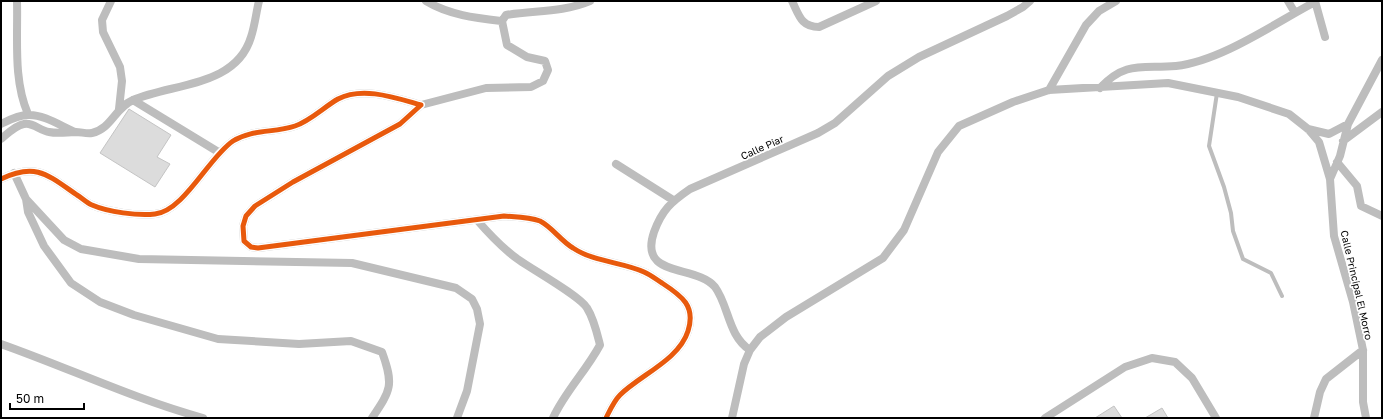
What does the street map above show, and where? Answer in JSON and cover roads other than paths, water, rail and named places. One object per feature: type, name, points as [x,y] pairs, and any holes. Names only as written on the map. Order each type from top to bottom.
[{"type":"street","points":[[17,1],[19,82],[22,100],[28,114]]},
{"type":"street","points":[[112,1],[102,20],[103,32],[120,66],[122,81],[119,109]]},
{"type":"street","points":[[1,139],[22,124],[27,124],[48,132],[60,134],[76,132],[92,133],[106,126],[119,109],[133,100],[208,79],[226,69],[241,55],[251,38],[259,1]]},
{"type":"street","points":[[426,1],[434,6],[462,16],[502,22]]},
{"type":"street","points":[[590,1],[580,5],[546,12],[506,15],[502,22],[507,45],[527,57],[545,61],[548,70],[543,81],[531,87],[486,88],[421,105],[400,124],[293,182],[255,206],[246,216],[243,226],[244,241],[251,247],[258,248],[504,216],[526,218],[541,222],[573,248],[596,258],[645,272],[677,292],[687,303],[691,317],[688,333],[678,348],[659,366],[620,395],[610,408],[606,418]]},
{"type":"street","points":[[792,1],[802,21],[810,27],[819,27],[876,1]]},
{"type":"street","name":"Calle Piar","points":[[750,350],[742,345],[732,326],[722,298],[713,285],[701,277],[662,265],[654,258],[651,249],[653,235],[660,217],[673,200],[690,189],[818,133],[840,119],[888,76],[919,57],[1007,16],[1023,7],[1030,1]]},
{"type":"street","points":[[1048,90],[1086,25],[1099,11],[1116,1]]},
{"type":"street","points":[[1288,1],[1295,13]]},
{"type":"street","points":[[1100,88],[1111,76],[1129,67],[1177,66],[1206,59],[1315,2],[1325,37]]},
{"type":"street","points":[[1330,180],[1338,162],[1348,124],[1382,60]]},
{"type":"street","points":[[732,418],[744,364],[750,350],[760,338],[786,317],[883,258],[904,230],[938,152],[959,126],[1013,102],[1048,90],[1168,83],[1238,97],[1289,114],[1308,129],[1329,134],[1348,124]]},
{"type":"street","points":[[1,180],[14,173],[28,171],[46,173],[92,205],[134,215],[157,214],[177,203],[220,153],[233,141],[250,132],[280,130],[297,126],[340,98],[361,93],[386,95],[421,105]]},
{"type":"street","points":[[133,100],[220,153]]},
{"type":"street","points":[[1344,141],[1382,112]]},
{"type":"street","points":[[1,124],[16,117],[28,114],[46,119],[76,132]]},
{"type":"street","name":"Calle Principal El Morro","points":[[1308,129],[1319,142],[1330,180],[1334,236],[1353,302],[1362,350],[1363,402],[1366,418]]},
{"type":"street","points":[[1338,162],[1357,186],[1361,206],[1382,216]]},
{"type":"street","points":[[616,164],[673,200]]},
{"type":"street","points":[[14,173],[26,199],[28,212],[44,246],[71,283],[100,302],[134,315],[218,339],[299,344],[351,341],[382,352],[389,372],[388,394],[372,418]]},
{"type":"street","points":[[26,199],[64,240],[81,249],[139,259],[352,263],[456,288],[472,299],[477,309],[480,324],[467,391],[457,418]]},
{"type":"street","points":[[477,220],[492,238],[517,259],[577,298],[586,307],[595,327],[600,345],[589,366],[560,402],[553,418]]},
{"type":"street","points":[[1,344],[58,364],[173,409],[203,418]]},
{"type":"street","points":[[1314,418],[1320,392],[1326,379],[1362,350]]},
{"type":"street","points":[[1045,418],[1125,367],[1152,358],[1175,362],[1192,378],[1216,418]]},
{"type":"lane","points":[[1216,93],[1209,146],[1224,187],[1231,214],[1233,231],[1243,259],[1271,273],[1282,296]]}]
